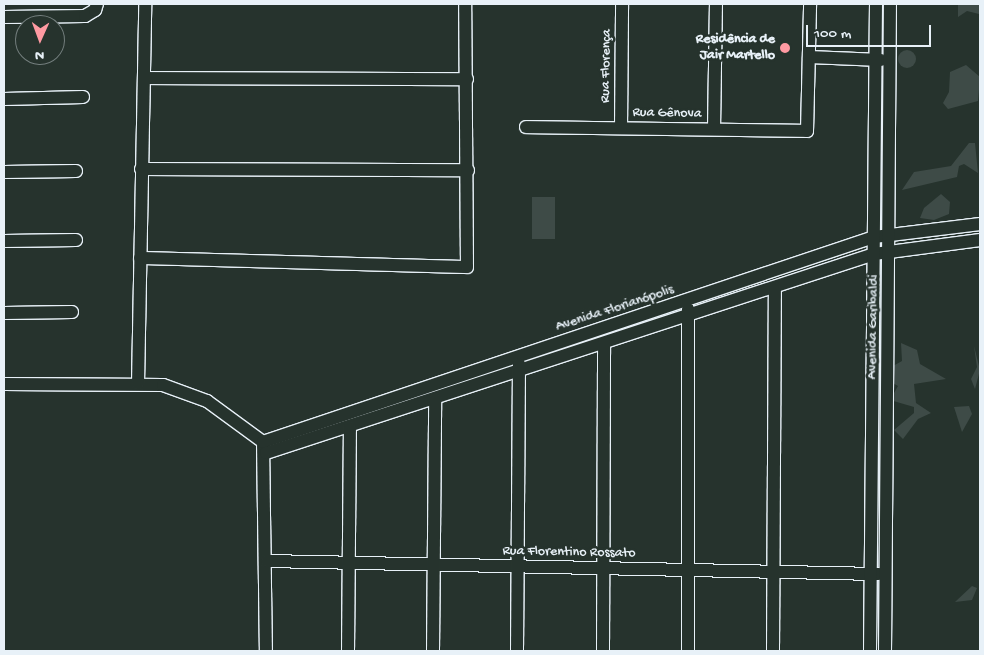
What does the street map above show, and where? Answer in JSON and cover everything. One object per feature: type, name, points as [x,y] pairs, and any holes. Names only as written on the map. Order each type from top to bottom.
[{"type":"street","points":[[4,17],[85,16],[95,10],[97,4]]},
{"type":"street","points":[[138,384],[145,4]]},
{"type":"street","points":[[140,258],[464,268],[471,262],[465,4]]},
{"type":"street","name":"Rua Florença","points":[[621,128],[622,4]]},
{"type":"street","points":[[714,130],[716,4]]},
{"type":"street","points":[[810,4],[809,57],[890,60]]},
{"type":"street","name":"Avenida Garibaldi","points":[[870,651],[876,4]]},
{"type":"street","name":"Avenida Garibaldi","points":[[885,651],[890,4]]},
{"type":"street","name":"Rua Gênova","points":[[526,127],[807,131],[809,57]]},
{"type":"street","points":[[144,78],[467,79]]},
{"type":"street","points":[[4,99],[83,98]]},
{"type":"street","points":[[142,169],[468,170]]},
{"type":"street","points":[[4,172],[76,171]]},
{"type":"street","name":"Avenida Florianópolis","points":[[264,447],[518,355],[687,302],[874,237],[888,233],[980,224]]},
{"type":"street","points":[[4,241],[76,240]]},
{"type":"street","name":"Avenida Florianópolis","points":[[264,447],[350,427],[604,343],[690,317],[874,254],[889,250],[980,240]]},
{"type":"street","points":[[773,651],[775,288]]},
{"type":"street","points":[[687,302],[690,317],[688,651]]},
{"type":"street","points":[[4,313],[72,312]]},
{"type":"street","points":[[603,651],[604,343]]},
{"type":"street","points":[[517,651],[520,371],[518,355]]},
{"type":"street","points":[[4,384],[163,385],[207,400],[264,447],[267,561],[266,651]]},
{"type":"street","points":[[433,651],[435,399]]},
{"type":"street","points":[[348,651],[350,427]]},
{"type":"street","name":"Rua Florentino Rossato","points":[[267,561],[886,574]]},
{"type":"shaded area","points":[[958,4],[980,4],[979,14],[967,11],[958,17]]},
{"type":"shaded area","points":[[907,50],[913,53],[916,59],[913,65],[907,68],[901,65],[898,59],[901,53]]},
{"type":"shaded area","points":[[966,65],[980,77],[978,101],[948,109],[943,103],[949,92],[950,72]]},
{"type":"shaded area","points":[[969,143],[975,143],[978,173],[964,164],[959,166],[957,177],[902,190],[914,172],[951,166]]},
{"type":"shaded area","points":[[941,194],[950,202],[949,214],[934,220],[920,218],[924,208]]},
{"type":"shaded area","points":[[532,197],[555,197],[555,239],[532,239]]},
{"type":"shaded area","points":[[901,343],[917,350],[920,364],[946,379],[914,384],[916,403],[931,413],[918,419],[903,439],[894,430],[914,413],[914,407],[890,400],[898,386],[891,382],[893,366],[902,361]]},
{"type":"shaded area","points":[[974,346],[980,370],[975,389],[971,379],[977,367]]},
{"type":"shaded area","points":[[969,406],[972,414],[962,432],[954,407]]},
{"type":"shaded area","points":[[972,586],[977,588],[972,600],[955,602]]},
{"type":"place","name":"Residência de Jair Martello","points":[[785,48]]}]
